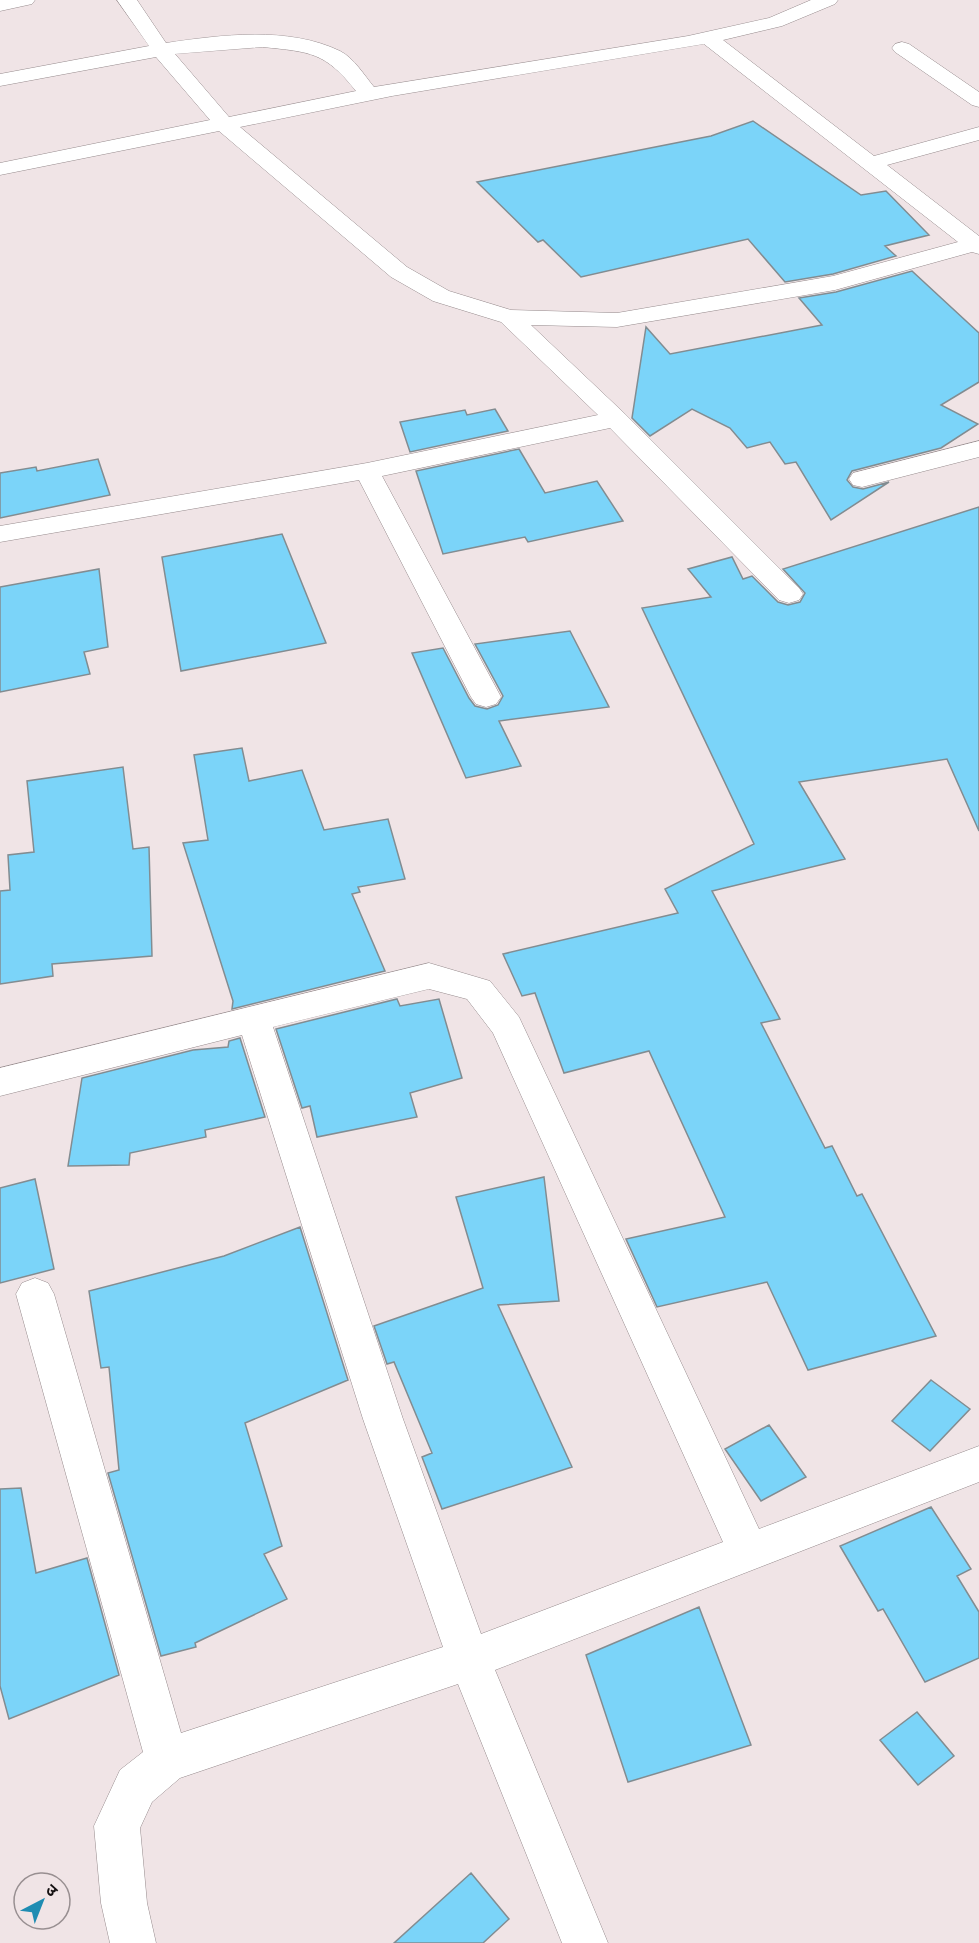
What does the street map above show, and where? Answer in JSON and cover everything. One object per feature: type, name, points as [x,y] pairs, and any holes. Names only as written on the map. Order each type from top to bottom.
[{"type":"street","points":[[0,5],[25,0]]},
{"type":"street","points":[[127,0],[162,51],[226,126],[399,272],[441,296],[509,317],[617,320],[835,283],[974,237]]},
{"type":"street","points":[[0,169],[226,126],[370,95],[708,38],[775,22],[801,4],[828,0]]},
{"type":"street","points":[[708,38],[871,163],[974,237]]},
{"type":"street","points":[[0,80],[162,51],[227,42],[278,41],[314,47],[335,56],[370,95]]},
{"type":"street","points":[[902,48],[979,101]]},
{"type":"street","points":[[871,163],[979,133]]},
{"type":"street","points":[[509,317],[616,419],[789,594]]},
{"type":"street","points":[[0,534],[367,471],[616,419]]},
{"type":"street","points":[[862,479],[979,448]]},
{"type":"street","points":[[367,471],[486,697]]},
{"type":"street","points":[[0,1082],[429,976],[478,990],[507,1026],[748,1551]]},
{"type":"street","points":[[254,1020],[383,1419],[470,1659],[585,1943]]},
{"type":"street","points":[[35,1294],[167,1760]]},
{"type":"street","points":[[133,1943],[124,1903],[117,1826],[136,1786],[167,1760],[470,1659],[979,1464]]},
{"type":"building","points":[[753,121],[861,195],[886,191],[929,235],[885,246],[896,256],[833,274],[785,282],[748,239],[581,277],[543,240],[538,242],[477,182],[711,136]]},
{"type":"building","points":[[912,271],[979,333],[979,382],[941,405],[978,424],[941,448],[852,471],[847,480],[853,487],[863,489],[889,482],[831,520],[796,462],[785,464],[770,442],[747,448],[730,428],[692,409],[650,436],[632,418],[646,327],[670,354],[822,325],[799,298],[836,292]]},
{"type":"building","points":[[495,409],[508,431],[410,452],[400,422],[465,410],[467,415]]},
{"type":"building","points":[[519,449],[545,493],[597,481],[623,521],[528,542],[525,537],[443,554],[416,471]]},
{"type":"building","points":[[98,459],[110,495],[0,518],[0,473],[36,467],[37,471]]},
{"type":"building","points":[[979,507],[979,831],[947,759],[799,782],[845,859],[712,891],[780,1019],[761,1023],[825,1148],[832,1146],[857,1196],[862,1194],[936,1336],[808,1370],[767,1282],[657,1307],[626,1239],[725,1217],[649,1051],[564,1073],[535,993],[522,996],[503,954],[678,913],[665,889],[754,844],[642,608],[711,597],[688,569],[732,557],[743,579],[752,576],[778,602],[788,605],[800,602],[805,593],[783,569]]},
{"type":"building","points":[[282,534],[326,643],[181,671],[162,557]]},
{"type":"building","points":[[99,569],[108,647],[84,652],[90,674],[0,692],[0,587]]},
{"type":"building","points":[[570,631],[609,707],[499,721],[521,766],[466,778],[412,653],[443,648],[469,698],[475,706],[487,709],[498,705],[503,696],[475,644]]},
{"type":"building","points":[[242,748],[249,781],[302,770],[324,830],[388,819],[405,879],[358,887],[360,892],[352,894],[385,971],[232,1009],[233,1001],[183,843],[208,840],[194,755]]},
{"type":"building","points":[[123,767],[133,849],[149,847],[152,956],[52,964],[53,976],[0,984],[0,891],[10,890],[8,855],[34,852],[27,781]]},
{"type":"building","points":[[397,999],[400,1006],[439,999],[462,1078],[410,1093],[417,1117],[317,1137],[310,1106],[302,1108],[276,1029]]},
{"type":"building","points":[[240,1038],[265,1117],[205,1130],[206,1137],[130,1153],[129,1165],[68,1166],[82,1078],[193,1050],[228,1047],[229,1041]]},
{"type":"building","points":[[544,1177],[559,1301],[498,1305],[572,1467],[442,1509],[422,1457],[432,1453],[394,1362],[387,1364],[374,1326],[483,1288],[456,1197]]},
{"type":"building","points":[[35,1179],[54,1269],[0,1283],[0,1188]]},
{"type":"building","points":[[300,1227],[348,1380],[245,1423],[282,1546],[264,1554],[287,1599],[195,1643],[196,1647],[161,1656],[108,1473],[119,1470],[109,1367],[101,1368],[89,1291],[224,1256]]},
{"type":"building","points":[[931,1380],[970,1409],[930,1451],[892,1421]]},
{"type":"building","points":[[769,1425],[806,1477],[761,1501],[725,1449]]},
{"type":"building","points":[[21,1488],[36,1573],[87,1558],[119,1675],[9,1719],[0,1686],[0,1489]]},
{"type":"building","points":[[931,1507],[971,1569],[957,1576],[979,1612],[979,1658],[925,1682],[883,1609],[878,1611],[840,1546]]},
{"type":"building","points":[[699,1607],[751,1745],[628,1782],[586,1655]]},
{"type":"building","points":[[917,1712],[954,1756],[918,1785],[880,1740]]},
{"type":"building","points":[[471,1873],[509,1919],[483,1943],[394,1943]]}]
